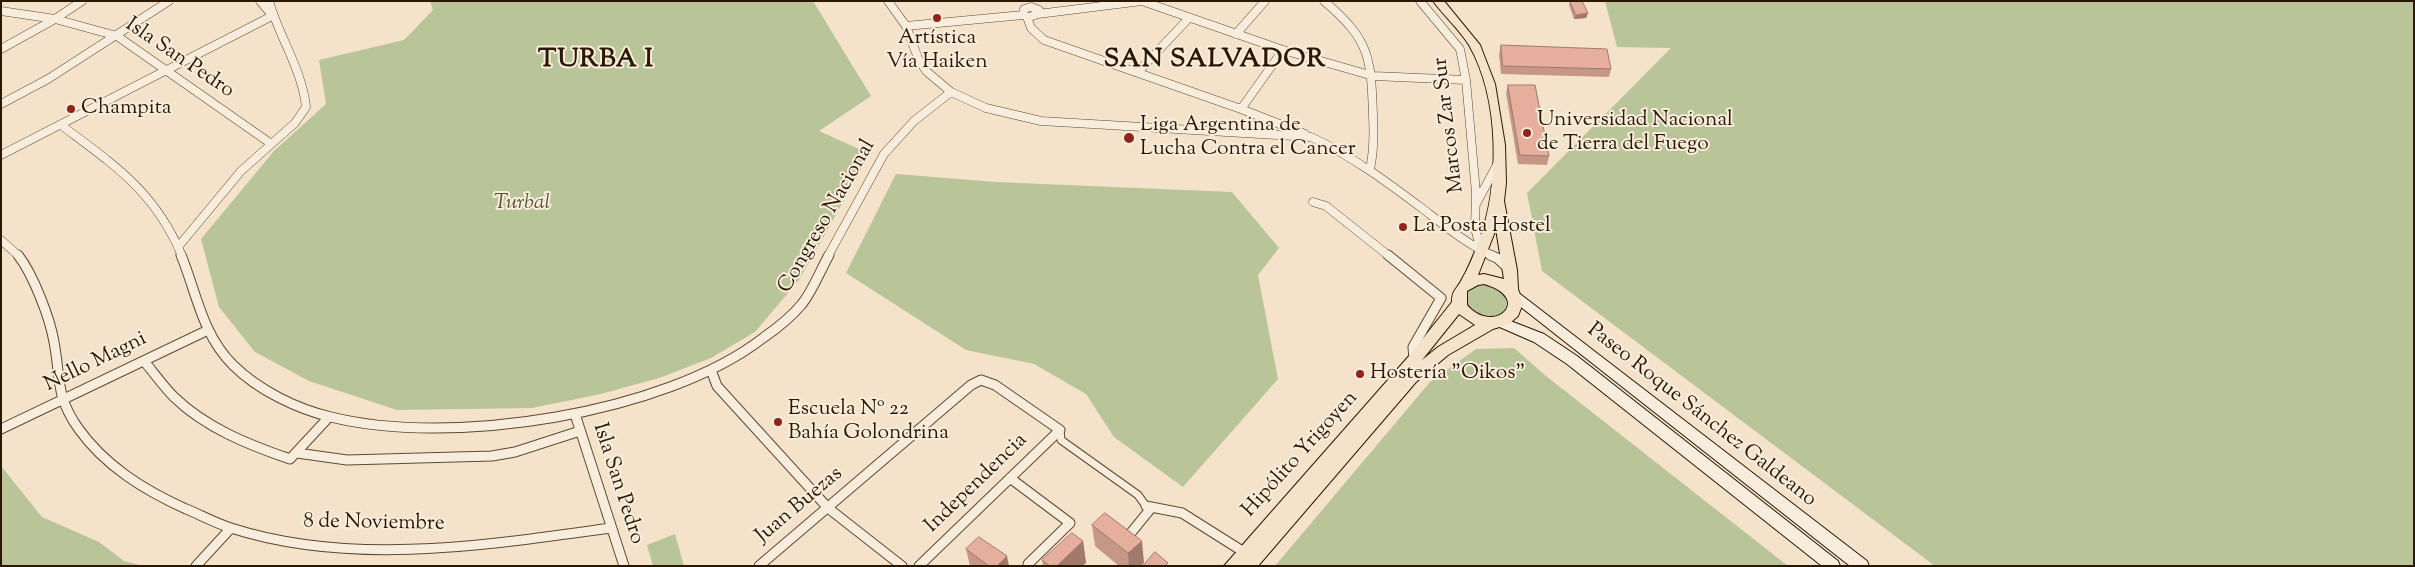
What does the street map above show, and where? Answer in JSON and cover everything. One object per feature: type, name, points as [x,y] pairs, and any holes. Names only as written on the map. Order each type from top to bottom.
[{"type":"main road","points":[[1438,1],[1467,34],[1478,52],[1492,95],[1500,161],[1498,199],[1513,294],[1517,303],[1513,315],[1496,323],[1475,319],[1462,310],[1459,302],[1459,293],[1467,284],[1477,263],[1498,199]]},
{"type":"main road","points":[[1467,284],[1475,280],[1494,280],[1513,294]]},
{"type":"main road","name":"Paseo Roque Sánchez Galdeano","points":[[1513,294],[1862,566]]},
{"type":"main road","name":"Hipólito Yrigoyen","points":[[1248,559],[1414,360],[1459,302]]},
{"type":"main road","name":"Paseo Roque Sánchez Galdeano","points":[[1496,323],[1539,338],[1572,360],[1833,566]]},
{"type":"main road","name":"Hipólito Yrigoyen","points":[[1232,566],[1248,559],[1411,378],[1443,351],[1496,323]]},
{"type":"main road","points":[[1771,517],[1784,505]]},
{"type":"street","points":[[1,49],[55,19],[82,1]]},
{"type":"street","points":[[1,104],[48,79],[169,1]]},
{"type":"street","points":[[260,1],[272,16]]},
{"type":"street","points":[[178,247],[240,173],[270,143],[302,116],[306,100],[272,16],[269,1]]},
{"type":"street","points":[[888,1],[906,26],[918,58],[926,71],[951,92],[986,108],[1040,121],[1311,137]]},
{"type":"street","points":[[906,26],[992,16],[1036,8],[1073,8],[1142,1],[1283,50],[1373,76],[1466,80]]},
{"type":"street","points":[[1236,34],[1265,1]]},
{"type":"street","points":[[1324,1],[1355,29],[1369,54],[1373,76],[1374,156],[1370,169]]},
{"type":"street","name":"Marcos Zar Sur","points":[[1420,1],[1460,49],[1466,80],[1476,204],[1474,228],[1481,251]]},
{"type":"street","name":"Isla San Pedro","points":[[1,11],[55,19],[117,36],[270,143]]},
{"type":"street","points":[[1025,11],[1031,28],[1044,40],[1241,109],[1339,150],[1370,169],[1481,251],[1497,258],[1510,270]]},
{"type":"street","points":[[1,156],[166,69],[272,16]]},
{"type":"street","points":[[1138,72],[1188,18]]},
{"type":"street","points":[[1241,109],[1283,50]]},
{"type":"street","name":"Congreso Nacional","points":[[61,125],[140,188],[178,247],[206,330],[218,349],[252,380],[330,417],[393,427],[443,429],[498,427],[575,414],[651,393],[711,370],[772,333],[786,322],[802,304],[884,154],[896,138],[914,121],[951,92]]},
{"type":"street","points":[[1476,204],[1500,161]]},
{"type":"street","points":[[1313,202],[1326,206],[1441,298],[1459,302]]},
{"type":"street","points":[[1453,231],[1468,232],[1474,228]]},
{"type":"street","name":"8 de Noviembre","points":[[1,240],[20,259],[47,318],[54,339],[61,401],[82,436],[106,462],[140,486],[177,505],[232,528],[280,540],[336,546],[398,548],[467,544],[611,528]]},
{"type":"street","points":[[1414,360],[1413,346],[1441,298]]},
{"type":"street","name":"Nello Magni","points":[[1,430],[206,330]]},
{"type":"street","points":[[144,361],[180,402],[217,429],[272,454],[290,459],[330,417]]},
{"type":"street","points":[[711,370],[717,386],[828,508],[902,566]]},
{"type":"street","name":"Juan Buezas","points":[[759,566],[971,384],[981,380],[995,385],[1060,430]]},
{"type":"street","name":"Isla San Pedro","points":[[575,414],[624,566]]},
{"type":"street","points":[[1060,430],[1061,440],[1138,495],[1149,506],[1182,513],[1248,559]]},
{"type":"street","name":"Independencia","points":[[919,566],[1060,430]]},
{"type":"street","points":[[297,453],[347,460],[492,456],[515,452],[580,431]]},
{"type":"street","points":[[1010,478],[1070,523],[1028,564]]},
{"type":"street","points":[[1130,534],[1149,506]]},
{"type":"street","points":[[196,566],[232,528]]},
{"type":"green space","name":"Turbal","points":[[430,1],[813,1],[871,96],[819,131],[870,154],[799,280],[755,332],[711,358],[659,378],[601,394],[532,408],[397,410],[309,381],[255,352],[219,307],[201,239],[274,151],[326,104],[319,60],[404,40],[433,10]]},
{"type":"green space","points":[[1605,1],[2414,1],[2414,566],[1935,566],[1542,271],[1527,193],[1671,48],[1617,47]]},
{"type":"green space","points":[[896,174],[996,182],[1232,192],[1279,248],[1258,275],[1278,379],[1183,487],[1114,437],[1086,394],[1034,364],[966,350],[846,273]]},
{"type":"green space","points":[[1484,283],[1498,287],[1510,302],[1505,312],[1495,316],[1485,316],[1469,308],[1465,302],[1466,295],[1472,288]]},
{"type":"green space","points":[[1514,348],[1546,376],[1788,566],[1275,566],[1430,382],[1476,349]]},
{"type":"green space","points":[[1,466],[42,517],[99,542],[124,561],[143,566],[1,566]]},
{"type":"green space","points":[[675,534],[684,566],[653,566],[647,545]]},
{"type":"building","points":[[1570,1],[1582,1],[1588,13],[1576,15]]},
{"type":"building","points":[[1501,45],[1607,49],[1611,69],[1503,66]]},
{"type":"building","name":"Universidad Nacional de Tierra del Fuego","points":[[1508,85],[1535,85],[1549,156],[1520,155]]},
{"type":"building","points":[[1105,513],[1142,541],[1128,553],[1092,525]]},
{"type":"building","points":[[1072,533],[1083,541],[1057,566],[1050,566],[1042,560]]},
{"type":"building","points":[[979,537],[1007,556],[997,566],[989,566],[966,549]]},
{"type":"building","points":[[1155,552],[1168,563],[1165,566],[1143,566]]},
{"type":"place","name":"Artística Vía Haiken","points":[[937,18]]},
{"type":"place","name":"Champita","points":[[71,109]]},
{"type":"place","name":"Universidad Nacional de Tierra del Fuego","points":[[1527,133]]},
{"type":"place","name":"Liga Argentina de Lucha Contra el Cancer","points":[[1129,138]]},
{"type":"place","name":"La Posta Hostel","points":[[1403,227]]},
{"type":"place","name":"Hostería \"Oikos\"","points":[[1360,374]]},
{"type":"place","name":"Escuela Nº 22 Bahía Golondrina","points":[[778,422]]},
{"type":"district","name":"TURBA I","points":[[596,62]]},
{"type":"district","name":"SAN SALVADOR","points":[[1215,62]]}]
